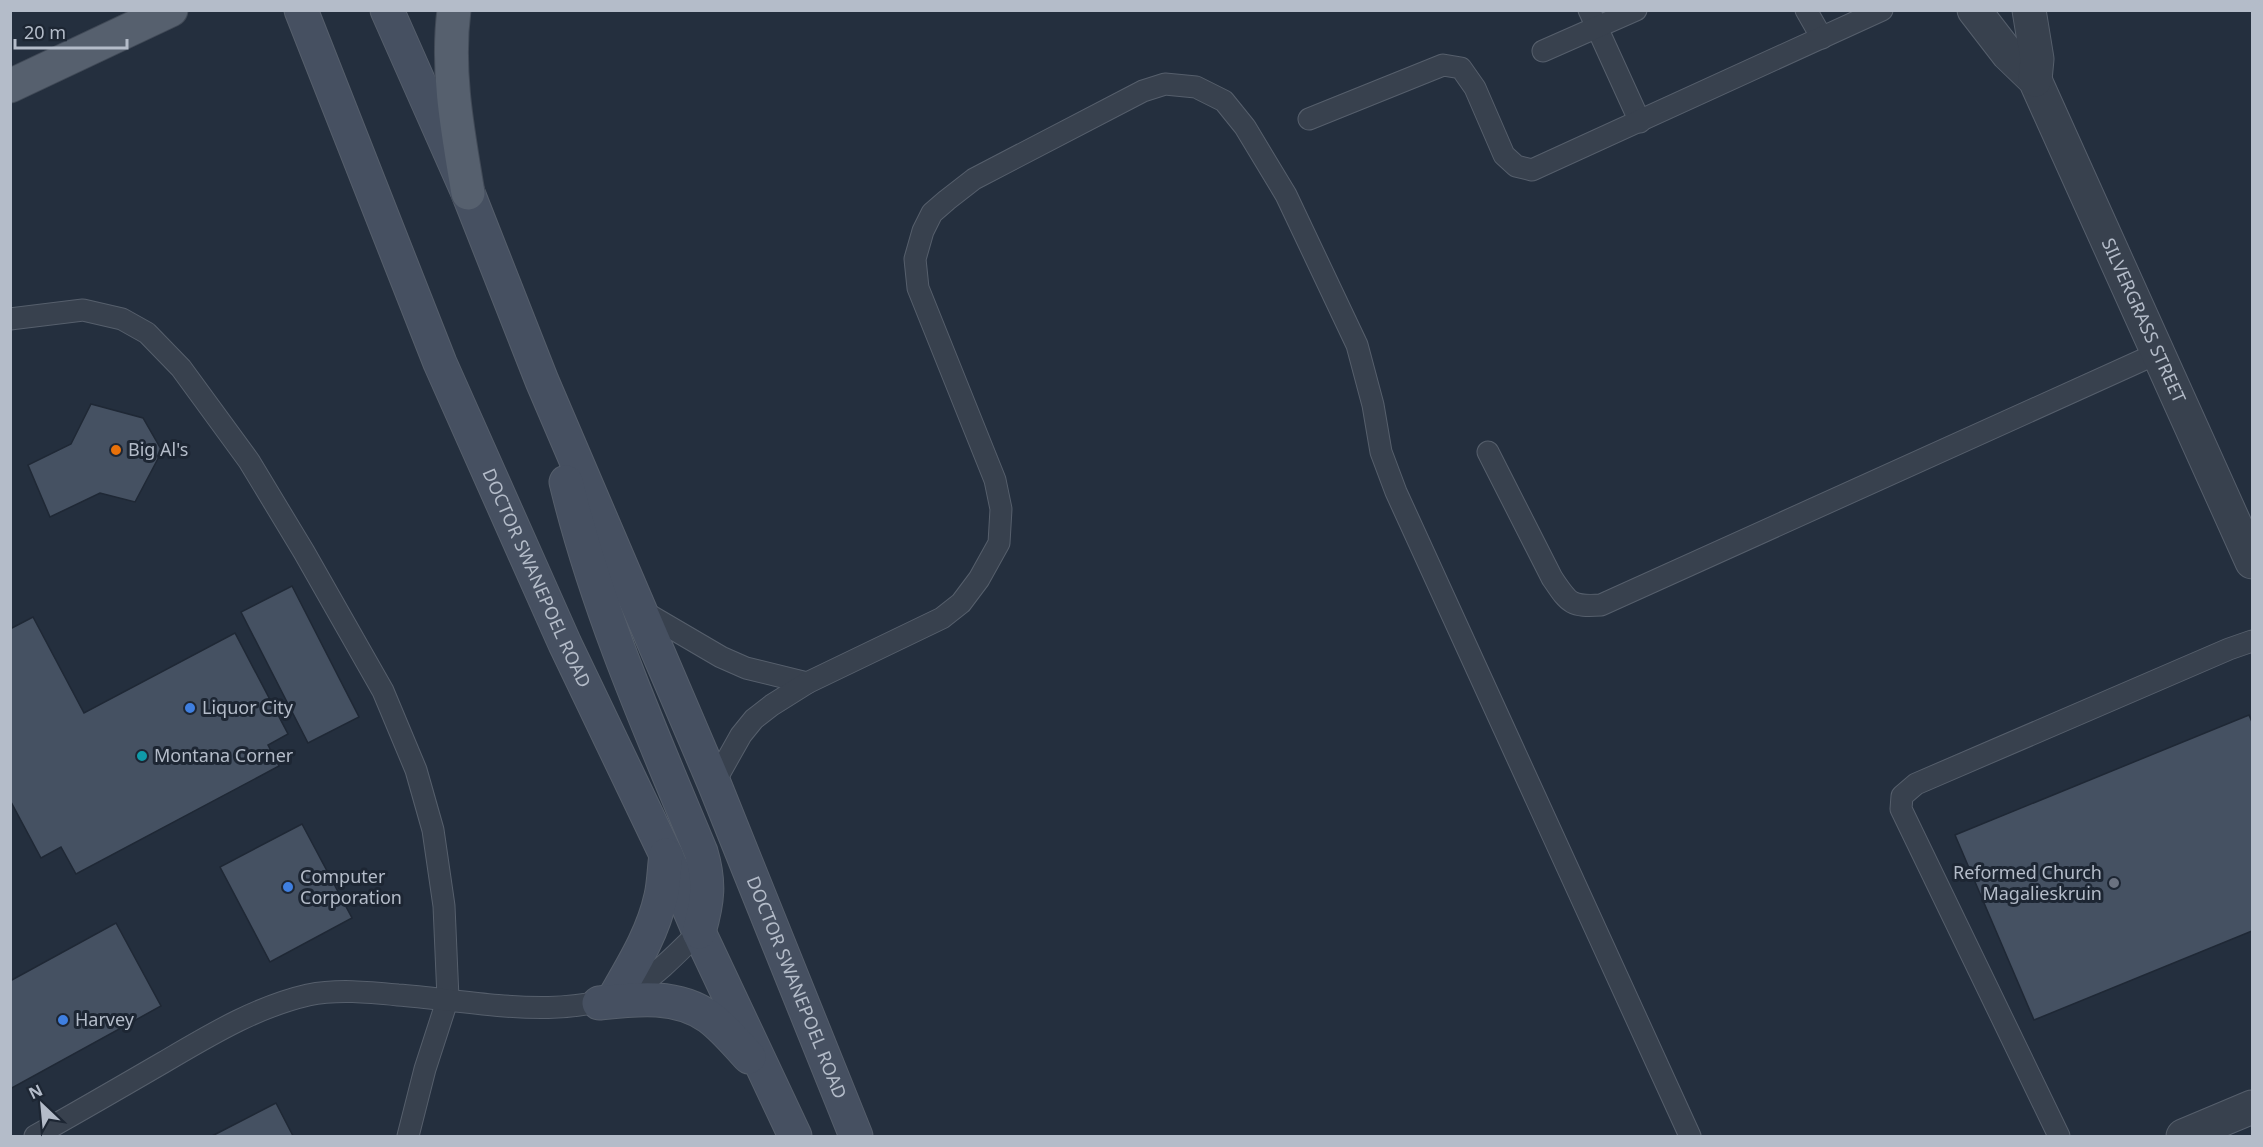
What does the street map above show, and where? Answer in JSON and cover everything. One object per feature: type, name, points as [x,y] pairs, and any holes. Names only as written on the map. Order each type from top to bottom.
[{"type":"main road","points":[[10,86],[171,10]]},
{"type":"main road","points":[[454,10],[450,44],[453,105],[468,194]]},
{"type":"street","name":"DOCTOR SWANEPOEL ROAD","points":[[301,10],[440,363],[565,644],[666,855],[699,932],[795,1137]]},
{"type":"street","name":"DOCTOR SWANEPOEL ROAD","points":[[387,10],[468,194],[542,381],[714,783],[856,1137]]},
{"type":"street","name":"SILVERGRASS STREET","points":[[1974,10],[2008,54],[2035,80],[2253,562]]},
{"type":"street","name":"SILVERGRASS STREET","points":[[2030,10],[2037,59],[2035,80]]},
{"type":"street","points":[[542,381],[569,494],[599,596],[626,673],[701,852],[707,872],[708,889],[699,932]]},
{"type":"street","points":[[607,1000],[636,959],[651,928],[661,896],[666,855]]},
{"type":"street","points":[[607,1000],[663,1000],[688,1005],[710,1017],[769,1078]]},
{"type":"street","points":[[2183,1137],[2253,1107]]},
{"type":"lane","points":[[1543,51],[1593,19],[1636,10]]},
{"type":"lane","points":[[1806,10],[1822,38]]},
{"type":"lane","points":[[1309,118],[1443,65],[1461,68],[1475,88],[1504,155],[1516,166],[1532,170],[1882,10]]},
{"type":"lane","points":[[1593,19],[1640,122]]},
{"type":"lane","points":[[714,783],[741,735],[754,719],[807,683],[942,618],[961,603],[979,579],[999,543],[1001,508],[995,480],[918,288],[915,259],[923,231],[932,213],[974,179],[1143,92],[1165,84],[1196,87],[1224,100],[1245,127],[1286,195],[1357,345],[1374,405],[1381,452],[1396,492],[1690,1137]]},
{"type":"lane","points":[[10,319],[83,310],[122,319],[147,333],[181,368],[249,461],[383,691],[416,771],[432,830],[444,906],[448,998],[425,1069],[408,1137]]},
{"type":"lane","points":[[1488,452],[1552,578],[1565,597],[1580,606],[1601,605],[2158,353]]},
{"type":"lane","points":[[639,608],[721,657],[746,668],[807,683]]},
{"type":"lane","points":[[2059,1137],[1900,809],[1902,796],[1916,783],[2229,649],[2253,641]]},
{"type":"lane","points":[[35,1137],[213,1033],[260,1010],[309,995],[352,991],[448,998],[512,1007],[555,1008],[607,1000],[639,985],[699,932]]},
{"type":"building","points":[[91,404],[143,418],[162,451],[135,502],[100,493],[50,517],[28,465],[71,444]]},
{"type":"building","points":[[292,586],[359,717],[308,743],[241,612]]},
{"type":"building","name":"Montana Corner","points":[[33,617],[84,713],[235,633],[288,734],[268,745],[279,766],[76,874],[61,847],[41,858],[10,800],[10,629]]},
{"type":"building","name":"Reformed Church Magalieskruin","points":[[2249,715],[2252,722],[2252,931],[2034,1020],[1955,835]]},
{"type":"building","points":[[302,824],[352,918],[270,962],[220,867]]},
{"type":"building","points":[[116,923],[161,1006],[10,1089],[10,981]]},
{"type":"building","points":[[276,1103],[293,1136],[212,1136]]},
{"type":"place","name":"Big Al's","points":[[116,450]]},
{"type":"place","name":"Liquor City","points":[[190,708]]},
{"type":"place","name":"Montana Corner","points":[[142,756]]},
{"type":"place","name":"Reformed Church Magalieskruin","points":[[2114,883]]},
{"type":"place","name":"Computer Corporation","points":[[288,887]]},
{"type":"place","name":"Harvey","points":[[63,1020]]}]
